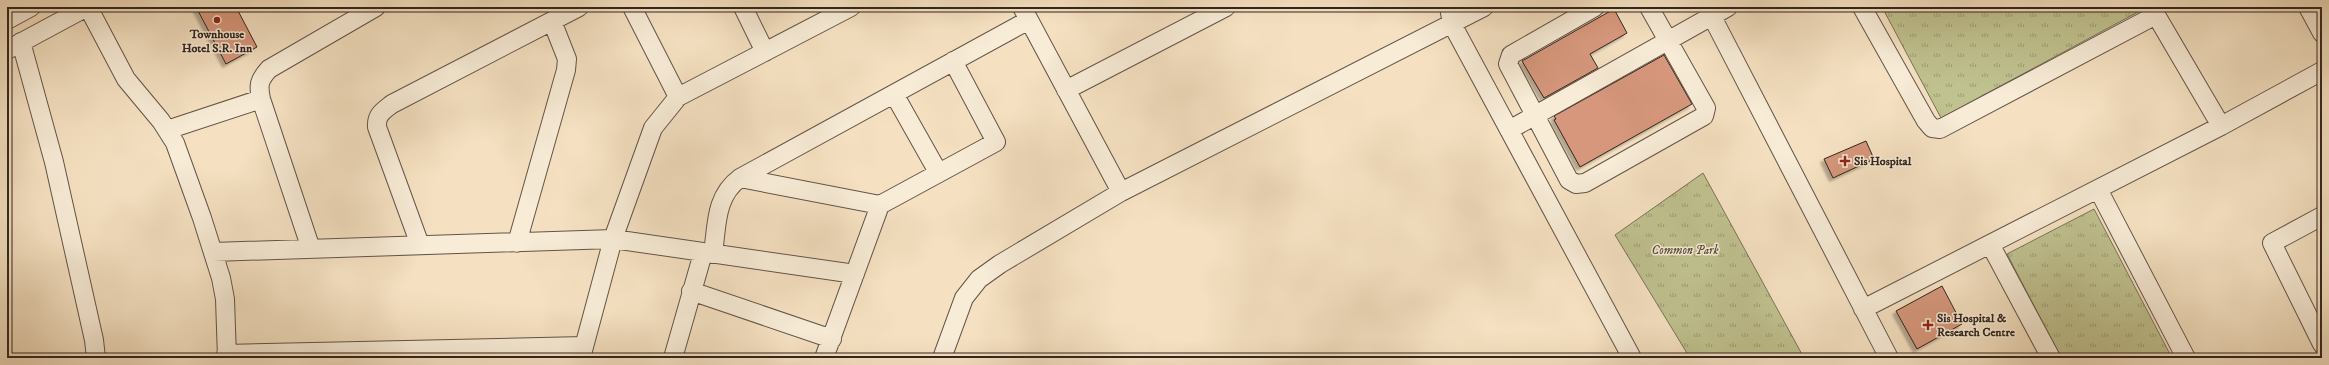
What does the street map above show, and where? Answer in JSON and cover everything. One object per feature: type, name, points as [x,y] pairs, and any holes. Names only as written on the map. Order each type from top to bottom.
[{"type":"street","points":[[7,20],[31,7]]},
{"type":"street","points":[[94,357],[54,162],[14,46],[87,7],[126,79],[167,130],[175,143],[213,252],[225,299],[227,356],[582,352],[612,240],[653,128],[678,97],[765,52],[842,9]]},
{"type":"street","points":[[312,249],[261,99],[258,86],[262,77],[269,69],[376,7]]},
{"type":"street","points":[[420,246],[377,127],[376,119],[392,104],[579,7]]},
{"type":"street","points":[[632,7],[678,97]]},
{"type":"street","points":[[743,7],[765,52]]},
{"type":"street","points":[[1066,90],[1226,7]]},
{"type":"street","points":[[942,358],[964,298],[979,279],[1000,264],[1121,192],[1450,15],[1484,7]]},
{"type":"street","points":[[1595,7],[1511,55],[1508,59],[1508,64],[1568,180],[1576,184],[1585,183],[1697,122],[1704,116],[1706,108],[1649,7]]},
{"type":"street","points":[[1509,130],[1668,40],[1709,11],[1728,7]]},
{"type":"street","points":[[1862,7],[1926,121],[1932,128],[1940,129],[2154,11],[2221,126]]},
{"type":"street","points":[[2308,7],[2322,33]]},
{"type":"street","points":[[1709,11],[1889,358]]},
{"type":"street","points":[[673,358],[691,291],[708,253],[720,203],[728,188],[740,178],[953,61],[1025,14],[1121,192]]},
{"type":"street","points":[[1450,15],[1509,130],[1632,358]]},
{"type":"street","points":[[517,243],[566,70],[567,59],[552,21]]},
{"type":"street","points":[[824,358],[880,205],[938,172],[996,142],[953,61]]},
{"type":"street","points":[[1863,309],[2221,126],[2322,71]]},
{"type":"street","points":[[894,94],[938,172]]},
{"type":"street","points":[[167,130],[261,99]]},
{"type":"street","points":[[740,178],[880,205]]},
{"type":"street","points":[[2098,189],[2186,358]]},
{"type":"street","points":[[2322,216],[2272,243],[2322,344]]},
{"type":"street","points":[[213,252],[612,240],[855,274]]},
{"type":"street","points":[[1990,244],[2051,358]]},
{"type":"street","points":[[691,291],[832,339]]},
{"type":"green space","points":[[1882,7],[2135,7],[2138,12],[1941,118]]},
{"type":"green space","name":"Common Park","points":[[1703,173],[1804,358],[1690,358],[1615,235]]},
{"type":"green space","points":[[2094,209],[2172,358],[2061,358],[2007,254]]},
{"type":"building","points":[[196,7],[236,7],[257,47],[226,64]]},
{"type":"building","points":[[1614,9],[1627,33],[1590,54],[1598,68],[1544,98],[1522,61]]},
{"type":"building","points":[[1664,55],[1692,104],[1580,167],[1554,120],[1556,119],[1554,116]]},
{"type":"building","points":[[1866,141],[1874,159],[1833,178],[1824,159]]},
{"type":"building","points":[[1942,286],[1962,324],[1917,349],[1896,311]]},
{"type":"place","name":"Townhouse Hotel S.R. Inn","points":[[217,20]]},
{"type":"place","name":"Sis Hospital","points":[[1845,161]]},
{"type":"place","name":"Sis Hospital & Research Centre","points":[[1928,325]]}]
